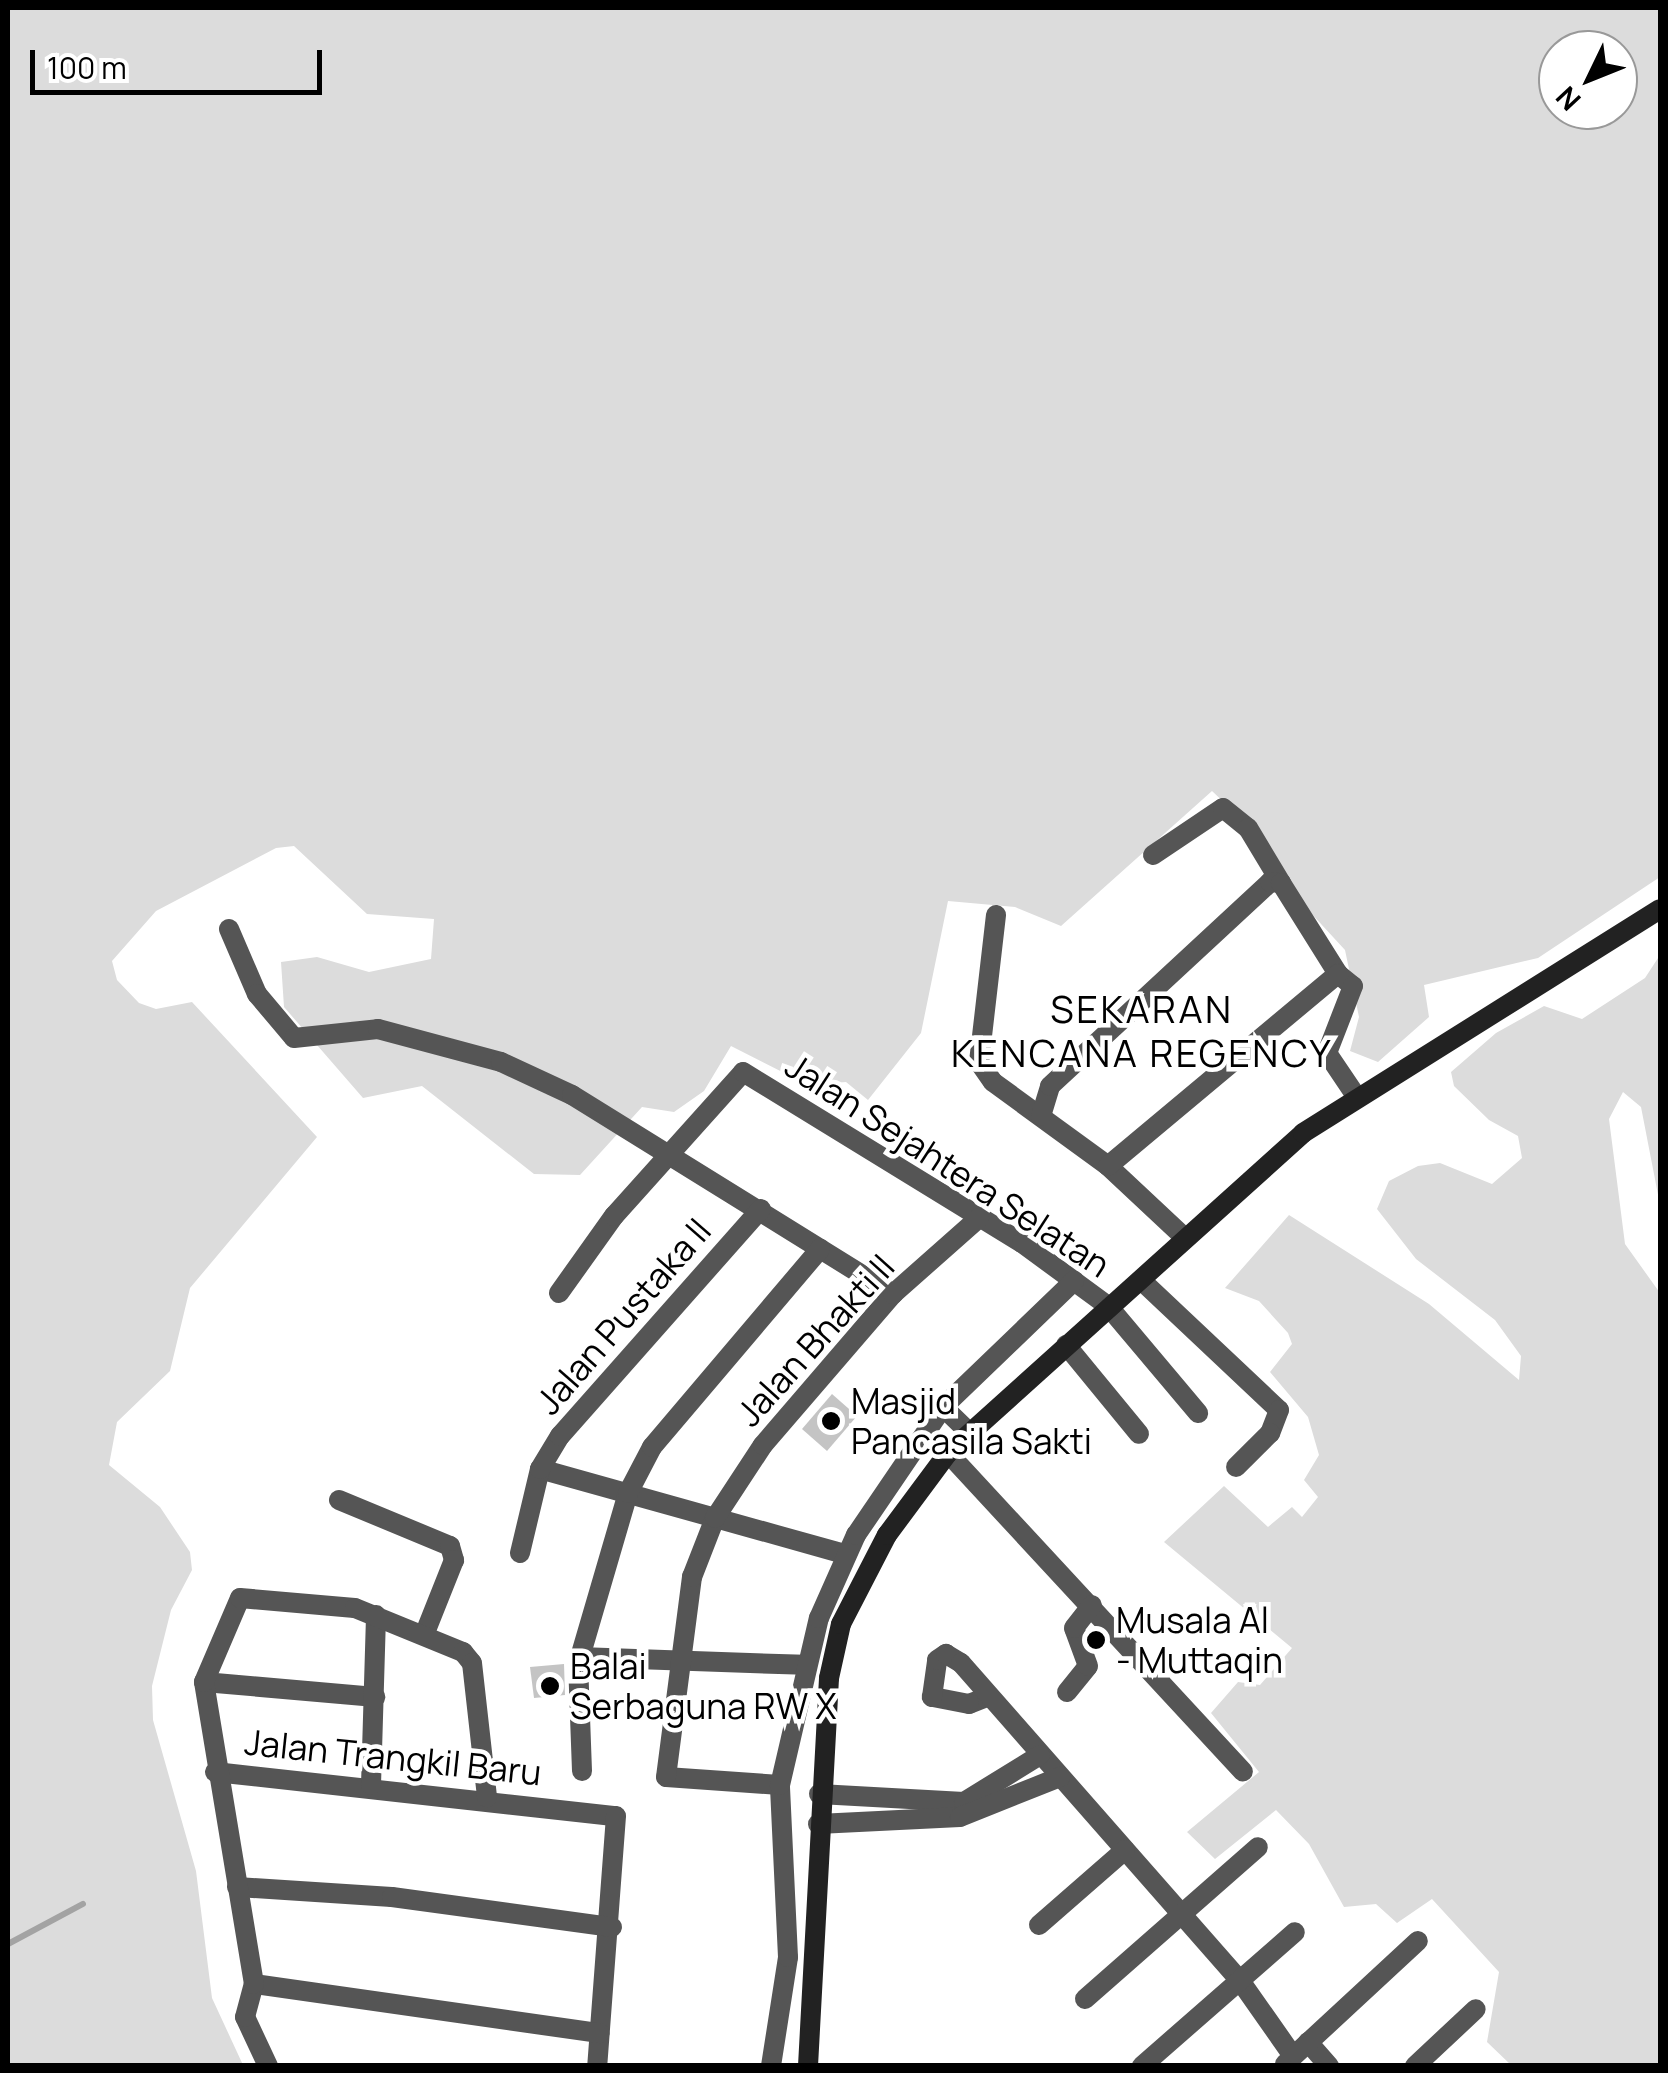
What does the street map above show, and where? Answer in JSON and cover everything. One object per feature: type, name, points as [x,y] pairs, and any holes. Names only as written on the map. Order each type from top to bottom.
[{"type":"main road","points":[[808,2066],[819,1794],[842,1624],[870,1562],[948,1453],[1185,1238],[1356,1096],[1660,909]]},
{"type":"street","points":[[1153,856],[1222,808],[1248,828],[1338,974],[1352,986],[1326,1053],[1356,1096]]},
{"type":"street","points":[[1041,1116],[1050,1086],[1146,992],[1216,925],[1270,882],[1280,883]]},
{"type":"street","points":[[996,914],[978,1062],[1108,1166],[1185,1238]]},
{"type":"street","points":[[229,928],[257,994],[294,1038],[378,1029],[501,1062],[670,1154],[892,1294]]},
{"type":"street","points":[[1108,1166],[1338,974]]},
{"type":"street","name":"Jalan Sejahtera Selatan","points":[[559,1292],[670,1154],[743,1072],[979,1218],[1108,1306],[1198,1412]]},
{"type":"street","name":"Jalan Pustaka II","points":[[540,1469],[585,1402],[761,1209]]},
{"type":"street","name":"Jalan Bhakti II","points":[[780,1784],[666,1778],[677,1658],[692,1577],[715,1518],[763,1445],[892,1294],[979,1218]]},
{"type":"street","points":[[582,1771],[579,1657],[628,1493],[652,1446],[820,1250]]},
{"type":"street","points":[[771,2066],[788,1956],[780,1784],[804,1664],[819,1618],[845,1554],[943,1407],[1074,1281]]},
{"type":"street","points":[[1142,1281],[1278,1410],[1270,1432],[1236,1467]]},
{"type":"street","points":[[1066,1345],[1139,1434]]},
{"type":"street","points":[[943,1407],[970,1433]]},
{"type":"street","points":[[948,1453],[1243,1772]]},
{"type":"street","points":[[520,1553],[540,1469],[845,1554]]},
{"type":"street","points":[[339,1500],[450,1546],[454,1560],[425,1633]]},
{"type":"street","points":[[215,1772],[204,1682],[228,1618],[245,1594],[376,1615],[425,1633],[472,1663],[486,1797]]},
{"type":"street","points":[[1067,1692],[1088,1666],[1074,1628],[1092,1605]]},
{"type":"street","points":[[371,1784],[376,1615]]},
{"type":"street","points":[[819,1618],[842,1624]]},
{"type":"street","points":[[579,1657],[804,1664]]},
{"type":"street","points":[[204,1682],[375,1696]]},
{"type":"street","points":[[987,1697],[1241,1982],[1295,2055],[1328,2066]]},
{"type":"street","points":[[819,1794],[964,1802],[999,1798],[1040,1755]]},
{"type":"street","name":"Jalan Trangkil Baru","points":[[268,2066],[245,2017],[254,1984],[215,1772],[371,1784],[616,1816],[612,1927],[597,2066]]},
{"type":"street","points":[[818,1824],[912,1824],[1060,1777]]},
{"type":"street","points":[[1085,1999],[1177,1911],[1258,1847]]},
{"type":"street","points":[[1039,1925],[1125,1850]]},
{"type":"street","points":[[237,1887],[612,1927]]},
{"type":"street","points":[[1142,2066],[1295,1932]]},
{"type":"street","points":[[1295,2055],[1418,1941]]},
{"type":"street","points":[[254,1984],[600,2033]]},
{"type":"street","points":[[1415,2066],[1476,2010]]},
{"type":"shaded area","points":[[8,8],[1660,8],[1660,877],[1538,958],[1424,985],[1429,1017],[1378,1062],[1350,1051],[1359,1017],[1345,950],[1274,873],[1251,828],[1212,791],[1061,926],[1015,907],[948,901],[921,1033],[868,1100],[846,1082],[808,1085],[731,1046],[704,1091],[674,1112],[642,1107],[580,1175],[534,1174],[422,1086],[363,1098],[284,1007],[281,962],[317,957],[369,972],[431,959],[434,919],[367,914],[294,846],[276,848],[156,911],[112,961],[117,980],[139,1003],[156,1009],[192,1002],[317,1137],[190,1288],[170,1371],[117,1422],[109,1465],[160,1507],[190,1552],[192,1570],[171,1610],[152,1686],[153,1720],[196,1871],[212,1998],[243,2065],[8,2066]]},
{"type":"shaded area","points":[[1660,955],[1660,1205],[1641,1107],[1623,1092],[1609,1119],[1625,1244],[1660,1293],[1660,2065],[1511,2065],[1487,2042],[1499,1972],[1432,1899],[1397,1923],[1376,1904],[1344,1907],[1309,1844],[1276,1810],[1215,1859],[1187,1832],[1259,1772],[1211,1713],[1238,1682],[1260,1685],[1292,1648],[1164,1542],[1224,1486],[1268,1527],[1292,1507],[1302,1517],[1318,1497],[1304,1480],[1319,1455],[1308,1417],[1270,1372],[1292,1344],[1288,1333],[1259,1301],[1225,1288],[1289,1215],[1429,1304],[1519,1380],[1521,1356],[1495,1320],[1416,1259],[1377,1209],[1389,1181],[1418,1166],[1440,1163],[1492,1184],[1522,1158],[1518,1136],[1489,1120],[1454,1086],[1451,1072],[1496,1033],[1544,1006],[1582,1019],[1645,978]]},
{"type":"building","name":"Masjid Pancasila Sakti","points":[[832,1394],[857,1416],[827,1451],[802,1429]]},
{"type":"building","name":"Balai Serbaguna RW X","points":[[564,1664],[565,1695],[534,1698],[530,1667]]},
{"type":"waterway","points":[[8,1944],[83,1904]]},
{"type":"place","name":"Masjid Pancasila Sakti","points":[[831,1421]]},
{"type":"place","name":"Musala Al - Muttaqin","points":[[1096,1640]]},
{"type":"place","name":"Balai Serbaguna RW X","points":[[550,1686]]},
{"type":"district","name":"SEKARAN KENCANA REGENCY","points":[[1142,1031]]}]
